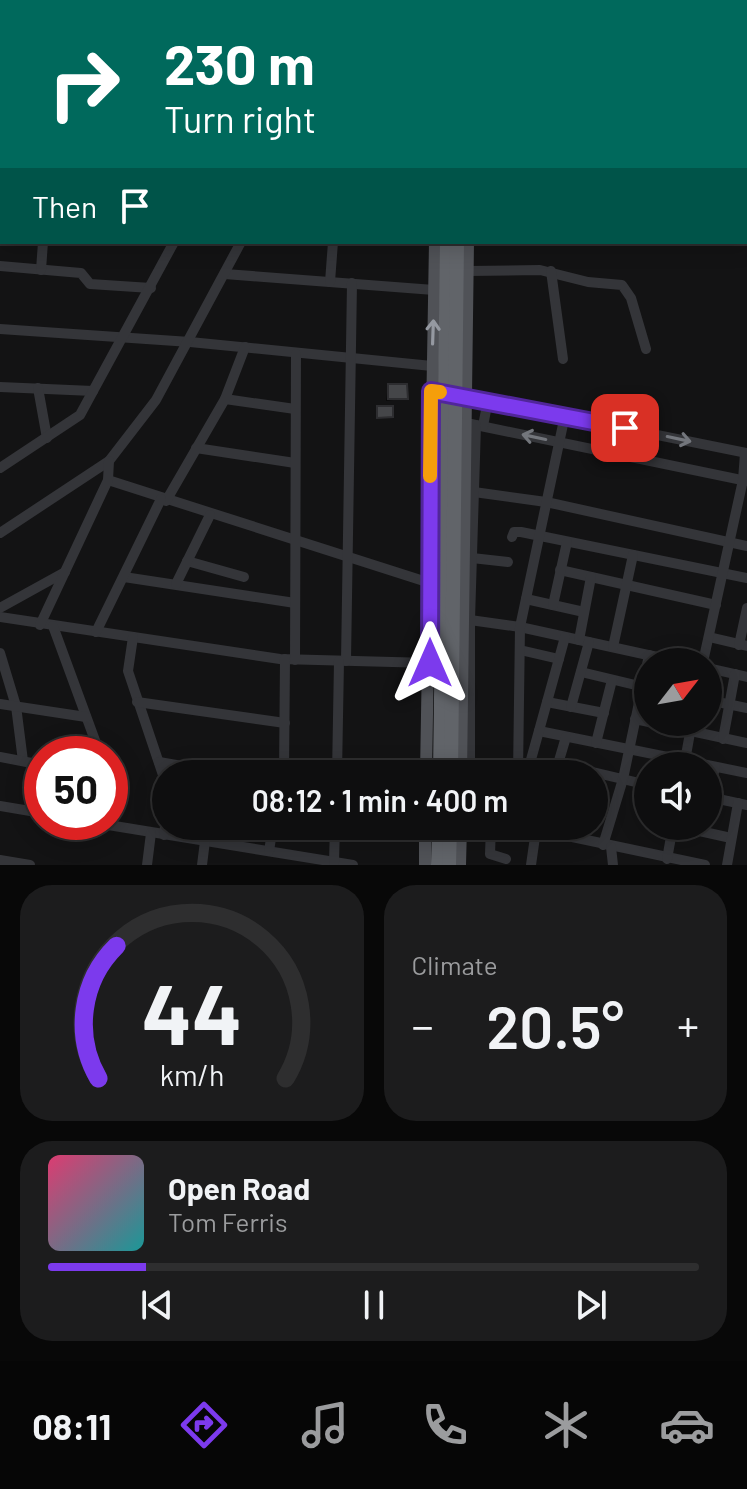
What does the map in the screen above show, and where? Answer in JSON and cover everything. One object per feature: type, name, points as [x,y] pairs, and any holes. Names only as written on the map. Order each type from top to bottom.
[{"type":"highway","points":[[440,760],[447,244]]},
{"type":"highway","points":[[451,760],[457,244]]},
{"type":"highway","points":[[438,865],[439,840]]},
{"type":"highway","points":[[449,865],[450,840]]},
{"type":"main road","points":[[427,760],[435,244]]},
{"type":"main road","points":[[462,760],[475,425],[465,396],[468,244]]},
{"type":"main road","points":[[425,840],[425,865]]},
{"type":"main road","points":[[460,865],[461,840]]},
{"type":"street","points":[[41,270],[43,244]]},
{"type":"street","points":[[0,468],[80,415],[173,244]]},
{"type":"street","points":[[0,533],[109,461],[156,400],[190,342],[240,244]]},
{"type":"street","points":[[330,282],[333,244]]},
{"type":"street","points":[[0,266],[81,273],[90,284],[151,288]]},
{"type":"street","points":[[468,271],[551,271],[588,282],[622,285],[631,298],[646,349]]},
{"type":"street","points":[[551,271],[563,359]]},
{"type":"street","points":[[225,274],[434,290]]},
{"type":"street","points":[[338,760],[347,559],[348,359],[352,283]]},
{"type":"street","points":[[0,329],[190,342],[432,366]]},
{"type":"street","points":[[96,632],[164,500],[225,399],[245,347]]},
{"type":"street","points":[[284,760],[295,603],[296,354]]},
{"type":"street","points":[[0,387],[93,391]]},
{"type":"street","points":[[38,388],[47,438]]},
{"type":"street","points":[[431,391],[746,453],[745,480],[706,648]]},
{"type":"street","points":[[225,399],[295,409]]},
{"type":"street","points":[[470,760],[475,425],[488,400]]},
{"type":"street","points":[[518,760],[520,627],[565,415]]},
{"type":"street","points":[[430,416],[745,480]]},
{"type":"street","points":[[196,448],[295,463]]},
{"type":"street","points":[[40,625],[108,480],[109,461]]},
{"type":"street","points":[[108,480],[347,559],[430,583]]},
{"type":"street","points":[[474,492],[546,502],[747,546]]},
{"type":"street","points":[[176,584],[210,515]]},
{"type":"street","points":[[510,534],[567,542],[747,578]]},
{"type":"street","points":[[553,605],[567,542]]},
{"type":"street","points":[[613,647],[633,555]]},
{"type":"street","points":[[472,558],[508,562]]},
{"type":"street","points":[[187,561],[244,577]]},
{"type":"street","points":[[560,570],[716,605]]},
{"type":"street","points":[[0,608],[65,572]]},
{"type":"street","points":[[124,577],[295,603]]},
{"type":"street","points":[[571,707],[581,672],[584,612],[591,577]]},
{"type":"street","points":[[526,599],[584,612]]},
{"type":"street","points":[[709,637],[743,646],[747,608]]},
{"type":"street","points":[[0,617],[290,660],[430,663]]},
{"type":"street","points":[[470,620],[520,627],[634,652]]},
{"type":"street","points":[[53,626],[93,736]]},
{"type":"street","points":[[133,637],[128,671],[158,760]]},
{"type":"street","points":[[531,760],[565,637]]},
{"type":"street","points":[[520,650],[559,659]]},
{"type":"street","points":[[0,653],[16,706],[23,761],[0,757]]},
{"type":"street","points":[[581,672],[634,685]]},
{"type":"street","points":[[723,739],[730,705],[741,676]]},
{"type":"street","points":[[596,743],[612,680]]},
{"type":"street","points":[[137,702],[285,723]]},
{"type":"street","points":[[547,702],[604,713]]},
{"type":"street","points":[[722,703],[747,708]]},
{"type":"street","points":[[0,704],[86,717]]},
{"type":"street","points":[[613,865],[607,846],[634,723]]},
{"type":"street","points":[[539,731],[636,752]]},
{"type":"street","points":[[716,736],[747,743]]},
{"type":"street","points":[[559,760],[566,737]]},
{"type":"street","points":[[722,768],[746,772],[747,760]]},
{"type":"street","points":[[608,776],[634,782]]},
{"type":"street","points":[[722,802],[742,804],[731,838],[727,865]]},
{"type":"street","points":[[0,806],[24,810]]},
{"type":"street","points":[[128,829],[151,833],[147,865]]},
{"type":"street","points":[[722,835],[731,838]]},
{"type":"street","points":[[198,840],[269,851],[300,861],[344,864],[338,840]]},
{"type":"street","points":[[269,851],[271,840]]},
{"type":"street","points":[[490,840],[490,854],[506,859]]},
{"type":"street","points":[[533,865],[535,840]]},
{"type":"street","points":[[581,840],[653,860],[705,865]]},
{"type":"street","points":[[667,859],[672,840]]},
{"type":"street","points":[[202,865],[205,841]]},
{"type":"street","points":[[0,860],[30,865]]},
{"type":"building","points":[[388,384],[407,384],[408,399],[388,399]]},
{"type":"building","points":[[377,406],[393,406],[393,417],[377,418]]},
{"type":"slow traffic","points":[[430,476],[431,391],[440,392]]},
{"type":"route","points":[[430,663],[431,391],[625,428]]}]
